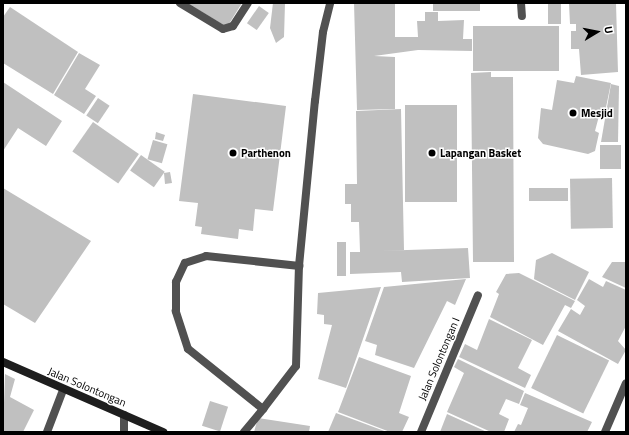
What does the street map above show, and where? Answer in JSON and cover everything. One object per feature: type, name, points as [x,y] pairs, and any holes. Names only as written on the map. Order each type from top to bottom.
[{"type":"street","points":[[180,3],[223,29],[233,26],[248,3]]},
{"type":"street","points":[[244,432],[296,366],[299,266],[323,32],[330,3]]},
{"type":"street","points":[[521,3],[522,16]]},
{"type":"street","points":[[263,409],[188,349],[176,311],[176,282],[185,263],[206,256],[299,266]]},
{"type":"street","name":"Jalan Solontongan I","points":[[421,432],[478,295]]},
{"type":"street","name":"Jalan Solontongan","points":[[3,362],[63,390],[162,432]]},
{"type":"street","points":[[605,432],[626,383]]},
{"type":"street","points":[[47,432],[63,390]]},
{"type":"street","points":[[124,415],[124,432]]},
{"type":"building","points":[[187,3],[242,3],[227,27]]},
{"type":"building","points":[[273,3],[285,3],[284,37],[276,43],[270,28]]},
{"type":"building","points":[[354,3],[395,3],[395,37],[418,37],[417,21],[425,21],[425,12],[438,12],[438,21],[464,20],[463,39],[472,39],[472,51],[418,50],[374,56],[395,57],[395,109],[357,110]]},
{"type":"building","points":[[433,3],[480,3],[480,11],[433,11]]},
{"type":"building","points":[[616,3],[618,72],[581,75],[579,49],[571,49],[571,31],[576,31],[576,24],[570,24],[569,4]]},
{"type":"building","points":[[548,4],[561,4],[561,24],[548,24]]},
{"type":"building","points":[[259,6],[269,13],[257,30],[247,23]]},
{"type":"building","points":[[10,7],[78,52],[53,94],[3,63],[3,17]]},
{"type":"building","points":[[473,26],[559,26],[559,71],[473,71]]},
{"type":"building","points":[[79,53],[100,65],[85,89],[96,96],[84,114],[54,95]]},
{"type":"building","points":[[491,72],[491,77],[513,77],[514,262],[473,262],[471,73]]},
{"type":"building","name":"Mesjid","points":[[576,76],[611,83],[604,117],[599,116],[595,131],[599,133],[595,151],[588,154],[543,144],[538,138],[541,108],[552,110],[557,80],[574,83]]},
{"type":"building","points":[[3,82],[62,121],[46,146],[18,128],[3,151]]},
{"type":"building","points":[[611,84],[619,86],[618,142],[601,142]]},
{"type":"building","name":"Parthenon","points":[[193,94],[286,106],[273,211],[255,209],[253,231],[239,229],[238,239],[201,234],[202,227],[195,226],[198,203],[179,201]]},
{"type":"building","points":[[98,98],[110,106],[98,123],[86,115]]},
{"type":"building","name":"Lapangan Basket","points":[[405,105],[457,105],[457,202],[405,202]]},
{"type":"building","points":[[401,109],[404,250],[377,251],[468,248],[470,278],[402,282],[401,272],[350,274],[350,252],[360,252],[359,222],[351,222],[351,204],[345,204],[345,184],[357,184],[356,111]]},
{"type":"building","points":[[93,122],[139,154],[118,184],[72,151]]},
{"type":"building","points":[[156,132],[165,135],[163,141],[155,139]]},
{"type":"building","points":[[153,140],[167,144],[162,163],[147,159]]},
{"type":"building","points":[[600,145],[621,145],[621,169],[600,169]]},
{"type":"building","points":[[141,155],[165,172],[154,187],[130,171]]},
{"type":"building","points":[[170,172],[172,183],[165,184],[164,173]]},
{"type":"building","points":[[612,178],[613,228],[571,229],[570,179]]},
{"type":"building","points":[[3,188],[91,241],[35,323],[3,304]]},
{"type":"building","points":[[529,188],[568,188],[568,201],[529,201]]},
{"type":"building","points":[[337,242],[346,242],[346,276],[337,276]]},
{"type":"building","points":[[552,253],[589,272],[575,300],[534,279],[536,260]]},
{"type":"building","points":[[612,262],[626,262],[626,288],[602,277]]},
{"type":"building","points":[[519,273],[575,301],[571,308],[565,305],[543,345],[490,317],[499,294],[496,292],[506,274]]},
{"type":"building","points":[[466,279],[455,305],[447,301],[414,368],[375,355],[377,345],[365,341],[384,287]]},
{"type":"building","points":[[589,279],[603,287],[606,281],[626,290],[626,326],[618,341],[626,350],[618,364],[558,331],[571,309],[580,315],[585,306],[577,300]]},
{"type":"building","points":[[381,287],[346,388],[318,379],[332,325],[324,324],[324,315],[317,314],[318,293]]},
{"type":"building","points":[[489,319],[532,340],[518,368],[531,375],[525,388],[459,357],[465,344],[477,350]]},
{"type":"building","points":[[557,335],[609,360],[583,413],[531,388]]},
{"type":"building","points":[[359,357],[411,376],[399,413],[409,417],[402,432],[390,432],[338,412]]},
{"type":"building","points":[[458,359],[524,391],[519,404],[506,399],[499,414],[509,419],[504,432],[491,432],[447,412],[464,373],[454,367]]},
{"type":"building","points":[[5,374],[15,379],[10,397],[34,410],[23,432],[3,432]]},
{"type":"building","points":[[525,393],[592,422],[587,432],[514,432],[518,424],[521,425],[528,408],[520,405]]},
{"type":"building","points":[[210,401],[228,407],[220,432],[202,426]]},
{"type":"building","points":[[336,413],[387,432],[328,432]]},
{"type":"building","points":[[447,414],[487,432],[440,432]]},
{"type":"building","points":[[258,418],[310,426],[309,432],[254,432]]},
{"type":"place","name":"Mesjid","points":[[573,113]]},
{"type":"place","name":"Parthenon","points":[[233,153]]},
{"type":"place","name":"Lapangan Basket","points":[[432,153]]}]
